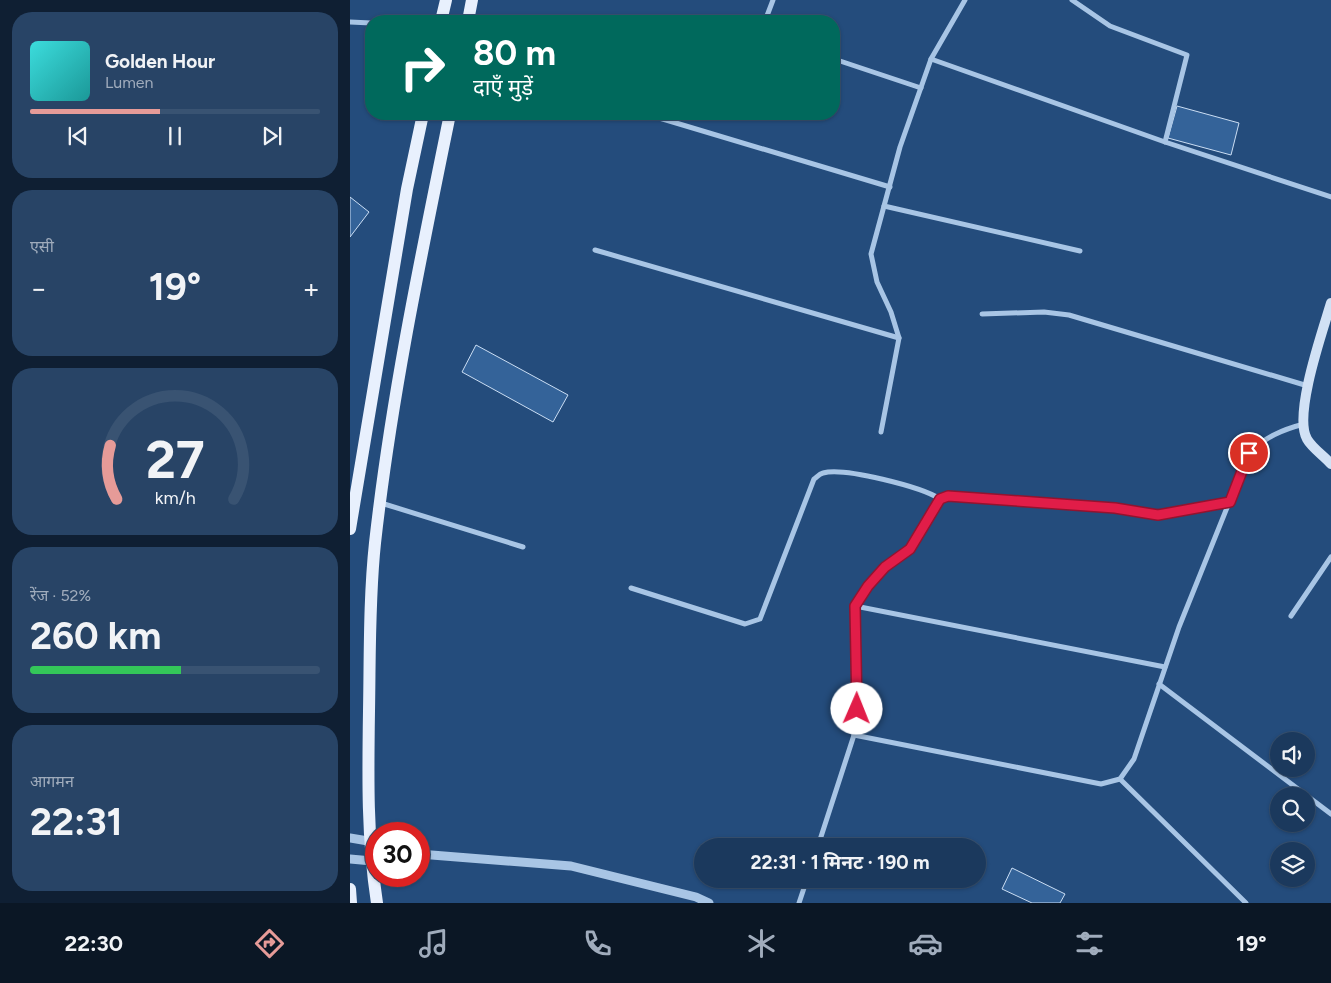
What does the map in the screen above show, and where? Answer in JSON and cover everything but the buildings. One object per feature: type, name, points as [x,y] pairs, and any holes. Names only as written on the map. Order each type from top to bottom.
[{"type":"main road","points":[[443,15],[446,0]]},
{"type":"main road","points":[[469,15],[472,0]]},
{"type":"main road","points":[[350,529],[407,189],[422,120]]},
{"type":"main road","points":[[373,822],[370,639],[375,545],[409,319],[449,120]]},
{"type":"main road","points":[[1331,303],[1308,386],[1303,412],[1306,438],[1331,464]]},
{"type":"main road","points":[[386,315],[409,319]]},
{"type":"main road","points":[[376,887],[377,903]]},
{"type":"main road","points":[[350,889],[352,903]]},
{"type":"street","points":[[767,15],[773,0]]},
{"type":"street","points":[[881,432],[899,338],[891,312],[877,282],[871,254],[884,206],[931,59],[965,0]]},
{"type":"street","points":[[1072,0],[1110,26],[1187,55],[1165,142]]},
{"type":"street","points":[[350,22],[365,23]]},
{"type":"street","points":[[931,59],[1165,142],[1331,197]]},
{"type":"street","points":[[840,61],[921,88]]},
{"type":"street","points":[[666,120],[890,187]]},
{"type":"street","points":[[884,206],[1080,251]]},
{"type":"street","points":[[595,250],[899,338]]},
{"type":"street","points":[[982,314],[1044,312],[1069,315],[1308,386]]},
{"type":"street","points":[[854,735],[1100,784],[1120,779],[1134,758],[1165,667],[1249,453],[1264,439],[1304,424]]},
{"type":"street","points":[[631,588],[745,624],[753,623],[760,619],[814,479],[818,475],[839,472],[880,479],[929,491],[940,499]]},
{"type":"street","points":[[821,838],[854,735],[858,695],[854,642],[855,606],[868,586],[885,567],[910,549],[940,499],[948,496],[1115,508],[1158,515],[1230,502]]},
{"type":"street","points":[[381,503],[523,547]]},
{"type":"street","points":[[1291,616],[1331,557]]},
{"type":"street","points":[[855,606],[1165,667]]},
{"type":"street","points":[[1159,684],[1331,814]]},
{"type":"street","points":[[1120,779],[1246,903]]},
{"type":"street","points":[[350,838],[365,841]]},
{"type":"street","points":[[430,855],[571,866],[696,897],[709,903]]},
{"type":"street","points":[[350,859],[365,860]]},
{"type":"street","points":[[799,903],[804,888]]},
{"type":"route","points":[[857,709],[858,695],[854,642],[855,606],[868,586],[885,567],[910,549],[940,499],[948,496],[1115,508],[1158,515],[1230,502],[1249,453]]}]
